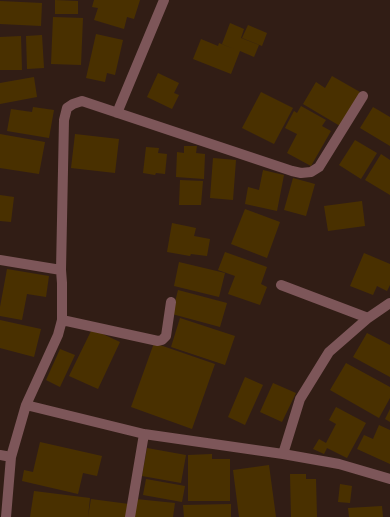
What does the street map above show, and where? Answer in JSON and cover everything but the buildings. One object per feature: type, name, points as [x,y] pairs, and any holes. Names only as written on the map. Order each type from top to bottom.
[{"type":"street","points":[[117,112],[164,0]]},
{"type":"street","points":[[4,513],[11,457],[26,405],[58,336],[62,320],[61,270],[64,120],[67,108],[82,101],[301,173],[311,172],[319,167],[363,96]]},
{"type":"street","points":[[0,260],[61,270]]},
{"type":"street","points":[[280,285],[368,318]]},
{"type":"street","points":[[62,320],[158,341],[162,340],[166,336],[171,302]]},
{"type":"street","points":[[283,454],[300,399],[329,352],[368,318],[390,303]]},
{"type":"street","points":[[26,405],[144,434],[283,454],[340,464],[390,479]]},
{"type":"street","points":[[130,517],[144,434]]},
{"type":"street","points":[[0,455],[11,457]]}]
